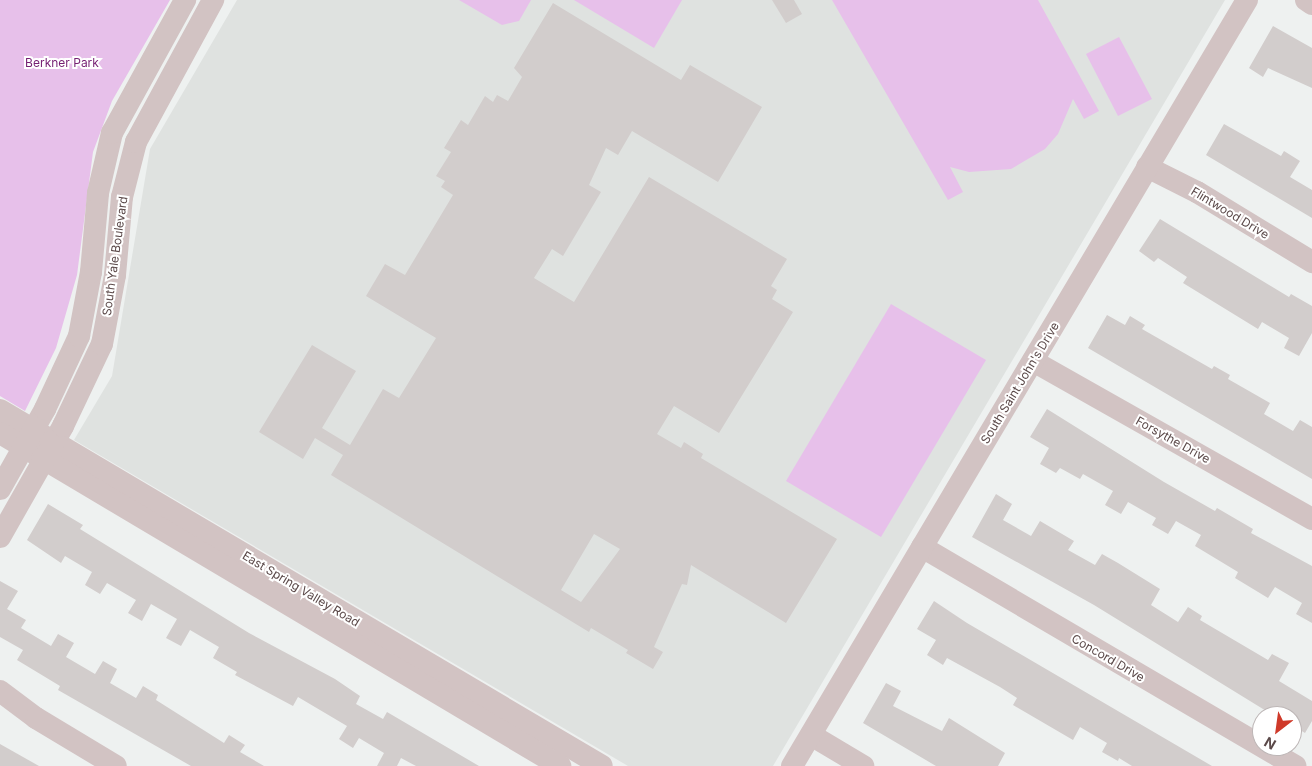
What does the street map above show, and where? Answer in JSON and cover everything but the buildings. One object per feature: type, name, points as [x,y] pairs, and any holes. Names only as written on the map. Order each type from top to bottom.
[{"type":"street","name":"South Yale Boulevard","points":[[0,489],[29,439],[79,336],[112,133],[127,102],[185,0]]},
{"type":"street","name":"South Yale Boulevard","points":[[0,537],[48,451],[102,344],[129,169],[149,114],[213,0]]},
{"type":"street","name":"South Saint John's Drive","points":[[792,766],[1146,167],[1247,0]]},
{"type":"street","points":[[1306,0],[1312,4]]},
{"type":"street","points":[[106,162],[129,169]]},
{"type":"street","name":"Flintwood Drive","points":[[1146,167],[1197,192],[1312,262]]},
{"type":"street","name":"Forsythe Drive","points":[[1033,361],[1312,519]]},
{"type":"street","name":"East Spring Valley Road","points":[[0,410],[29,439],[560,766]]},
{"type":"street","name":"East Spring Valley Road","points":[[0,433],[29,439]]},
{"type":"street","name":"East Spring Valley Road","points":[[48,451],[602,766]]},
{"type":"street","name":"Concord Drive","points":[[922,547],[1296,766]]},
{"type":"street","points":[[0,691],[36,718],[116,766]]},
{"type":"street","points":[[811,735],[864,766]]},
{"type":"shaded area","points":[[237,0],[1225,0],[773,766],[628,766],[74,440],[112,376],[150,149]]},
{"type":"green space","name":"Berkner Park","points":[[0,0],[170,0],[112,101],[93,152],[77,275],[56,348],[25,411],[0,396]]},
{"type":"green space","points":[[459,0],[531,0],[519,21],[502,25]]},
{"type":"green space","points":[[574,0],[682,0],[654,48]]},
{"type":"green space","points":[[832,0],[1038,0],[1099,111],[1084,119],[1073,99],[1058,134],[1045,149],[1011,169],[969,172],[950,167],[963,192],[948,200]]},
{"type":"green space","points":[[1119,37],[1152,99],[1118,116],[1086,54]]},
{"type":"green space","points":[[891,304],[986,360],[881,537],[786,481]]}]
